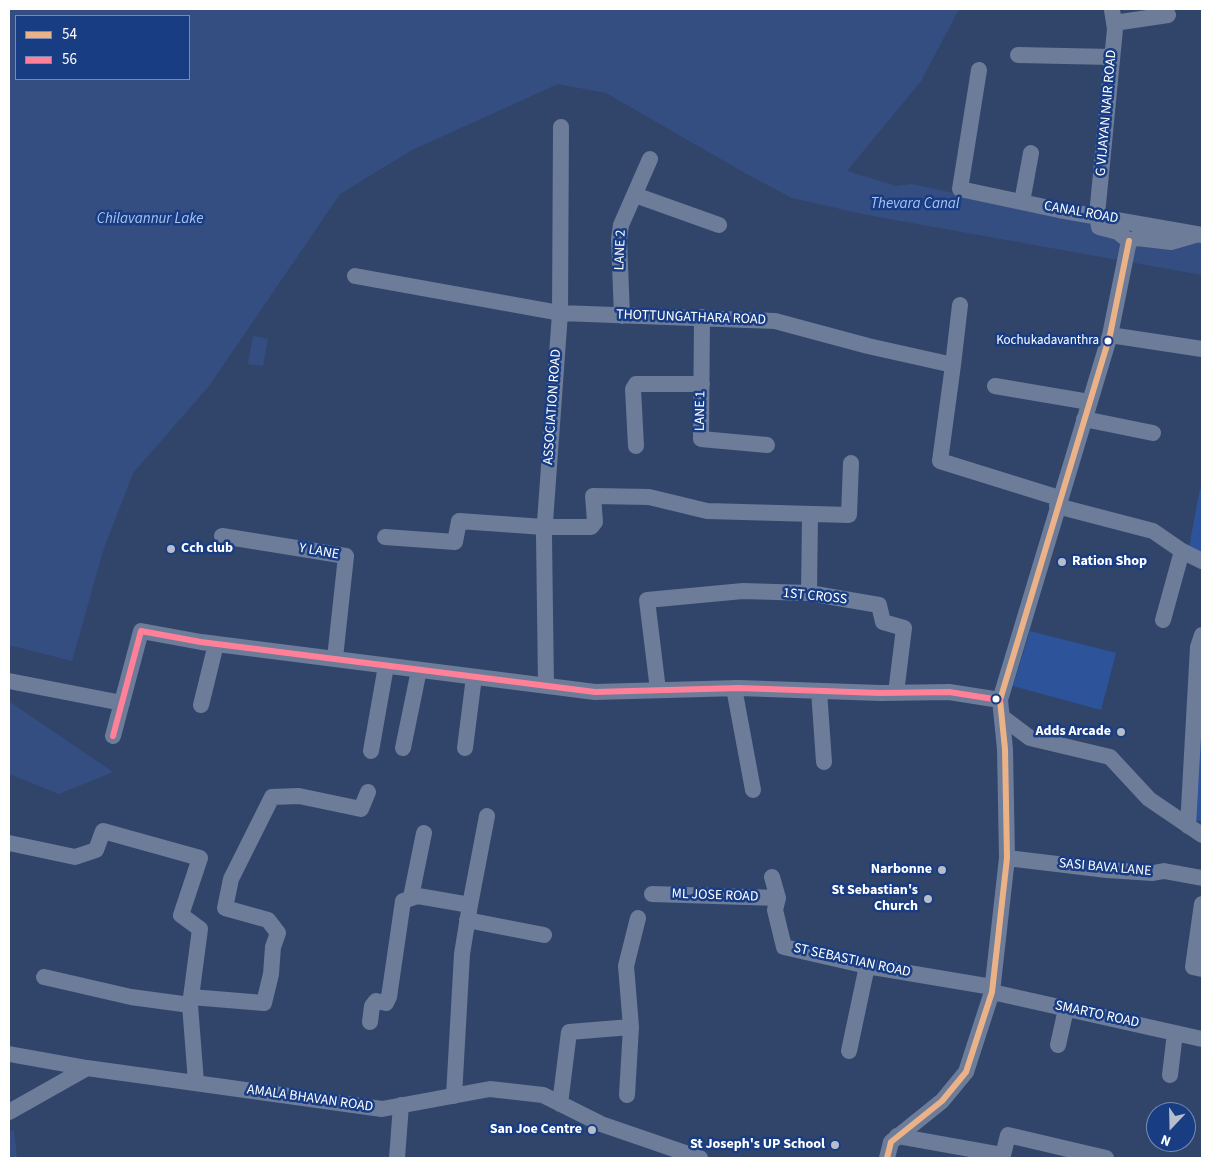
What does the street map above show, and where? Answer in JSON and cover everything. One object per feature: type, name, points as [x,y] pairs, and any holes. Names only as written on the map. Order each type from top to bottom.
[{"type":"street","points":[[1113,16],[1168,14]]},
{"type":"street","name":"G VIJAYAN NAIR ROAD","points":[[1097,215],[1112,57],[1113,16]]},
{"type":"street","points":[[1018,55],[1112,57]]},
{"type":"street","name":"CANAL ROAD","points":[[979,70],[960,189],[1201,234]]},
{"type":"street","name":"ASSOCIATION ROAD","points":[[546,686],[544,528],[560,313],[561,127]]},
{"type":"street","points":[[1022,202],[1031,153]]},
{"type":"street","name":"LANE 2","points":[[622,316],[619,239],[622,225],[650,159]]},
{"type":"street","points":[[635,195],[719,225]]},
{"type":"street","points":[[1097,215],[1099,226],[1118,232],[1129,241]]},
{"type":"street","points":[[1129,241],[1137,238],[1171,242],[1201,234]]},
{"type":"street","points":[[887,1158],[891,1142],[942,1101],[966,1072],[992,990],[1007,858],[1005,749],[1000,700],[1058,502],[1110,335],[1129,241]]},
{"type":"street","name":"THOTTUNGATHARA ROAD","points":[[355,276],[560,313],[622,316],[702,316],[775,321],[868,346],[953,365]]},
{"type":"street","points":[[960,305],[940,461],[1058,502],[1152,531],[1182,551],[1202,561]]},
{"type":"street","name":"LANE 1","points":[[702,316],[701,439],[767,446]]},
{"type":"street","points":[[1110,335],[1202,349]]},
{"type":"street","points":[[636,446],[633,389],[636,384],[702,384]]},
{"type":"street","points":[[995,386],[1089,402]]},
{"type":"street","points":[[1084,419],[1153,433]]},
{"type":"street","points":[[386,538],[455,542],[459,521],[544,528],[591,526],[595,522],[593,496],[649,497],[707,510],[850,515],[851,462]]},
{"type":"street","points":[[809,593],[810,515]]},
{"type":"street","name":"Y LANE","points":[[222,536],[346,556],[335,658]]},
{"type":"street","points":[[1162,620],[1182,551]]},
{"type":"street","name":"1ST CROSS","points":[[658,690],[647,600],[744,591],[809,593],[879,606],[883,622],[904,628],[896,693]]},
{"type":"street","points":[[113,736],[141,631],[216,644],[595,692],[734,688],[896,693],[949,692],[1000,700]]},
{"type":"street","points":[[1188,826],[1198,647],[1202,635]]},
{"type":"street","points":[[201,705],[216,644]]},
{"type":"street","points":[[371,751],[386,666]]},
{"type":"street","points":[[403,748],[419,670]]},
{"type":"street","points":[[465,748],[474,677]]},
{"type":"street","points":[[9,681],[122,703]]},
{"type":"street","points":[[734,688],[753,790]]},
{"type":"street","points":[[819,691],[824,762]]},
{"type":"street","points":[[1002,717],[1030,738],[1110,757],[1149,799],[1202,835]]},
{"type":"street","points":[[1005,749],[1030,738]]},
{"type":"street","points":[[44,977],[131,997],[264,1003],[271,974],[272,947],[278,933],[268,920],[225,908],[231,879],[272,797],[299,796],[361,809],[368,792]]},
{"type":"street","points":[[454,1096],[462,954],[486,816]]},
{"type":"street","points":[[9,843],[75,858],[96,850],[102,831],[200,858],[181,915],[200,930],[190,1001],[196,1082]]},
{"type":"street","points":[[412,897],[424,832]]},
{"type":"street","name":"SASI BAVA LANE","points":[[1007,858],[1128,872],[1164,871],[1202,878]]},
{"type":"street","name":"ST SEBASTIAN ROAD","points":[[772,877],[778,898],[775,910],[784,947],[867,966],[992,990]]},
{"type":"street","name":"ML JOSE ROAD","points":[[652,894],[778,898]]},
{"type":"street","points":[[370,1022],[372,1006],[376,1001],[386,1003],[389,997],[403,901],[412,897],[544,935]]},
{"type":"street","points":[[1198,968],[1202,904]]},
{"type":"street","points":[[627,1095],[632,1027],[626,966],[638,918]]},
{"type":"street","points":[[849,1051],[867,966]]},
{"type":"street","name":"SMARTO ROAD","points":[[992,990],[1066,1009],[1202,1039]]},
{"type":"street","points":[[1058,1045],[1066,1009]]},
{"type":"street","points":[[560,1104],[569,1032],[632,1027]]},
{"type":"street","points":[[1170,1075],[1175,1033]]},
{"type":"street","name":"AMALA BHAVAN ROAD","points":[[9,1054],[87,1068],[382,1109],[490,1090],[543,1095],[601,1124],[679,1155],[700,1158]]},
{"type":"street","points":[[9,1112],[87,1068]]},
{"type":"street","points":[[397,1158],[401,1105]]},
{"type":"street","points":[[897,1136],[1003,1155],[1008,1135],[1106,1158]]},
{"type":"shaded area","points":[[1200,489],[1202,490],[1202,554],[1189,547]]},
{"type":"shaded area","points":[[1030,631],[1116,653],[1101,710],[1013,686]]},
{"type":"shaded area","points":[[1202,666],[1202,822],[1195,820]]},
{"type":"water","name":"Chilavannur Lake","points":[[9,9],[959,9],[921,81],[847,171],[896,186],[912,184],[1142,235],[1202,241],[1202,275],[867,215],[792,198],[606,93],[558,84],[412,150],[340,194],[209,386],[133,473],[103,551],[72,661],[9,645]]},
{"type":"water","points":[[253,336],[268,339],[263,366],[248,364]]},
{"type":"water","points":[[9,702],[113,772],[59,794],[9,774]]},
{"type":"water","points":[[14,1130],[17,1158],[9,1158],[9,1133]]},
{"type":"transit line","name":"54","points":[[887,1158],[891,1142],[942,1101],[966,1072],[992,992],[1007,858],[1005,749],[1000,700],[1110,335],[1129,241]]},
{"type":"transit line","name":"56","points":[[113,736],[141,631],[201,642],[595,692],[739,688],[880,693],[949,692],[1000,700]]},
{"type":"place","name":"Kochukadavanthra","points":[[1108,341]]},
{"type":"place","name":"Cch club","points":[[171,549]]},
{"type":"place","name":"Ration Shop","points":[[1062,562]]},
{"type":"place","name":"Adds Arcade","points":[[1121,732]]},
{"type":"place","name":"Narbonne","points":[[942,870]]},
{"type":"place","name":"St Sebastian's Church","points":[[928,899]]},
{"type":"place","name":"San Joe Centre","points":[[592,1130]]},
{"type":"place","name":"St Joseph's UP School","points":[[835,1145]]},
{"type":"water label","name":"Thevara Canal","points":[[915,205]]}]
